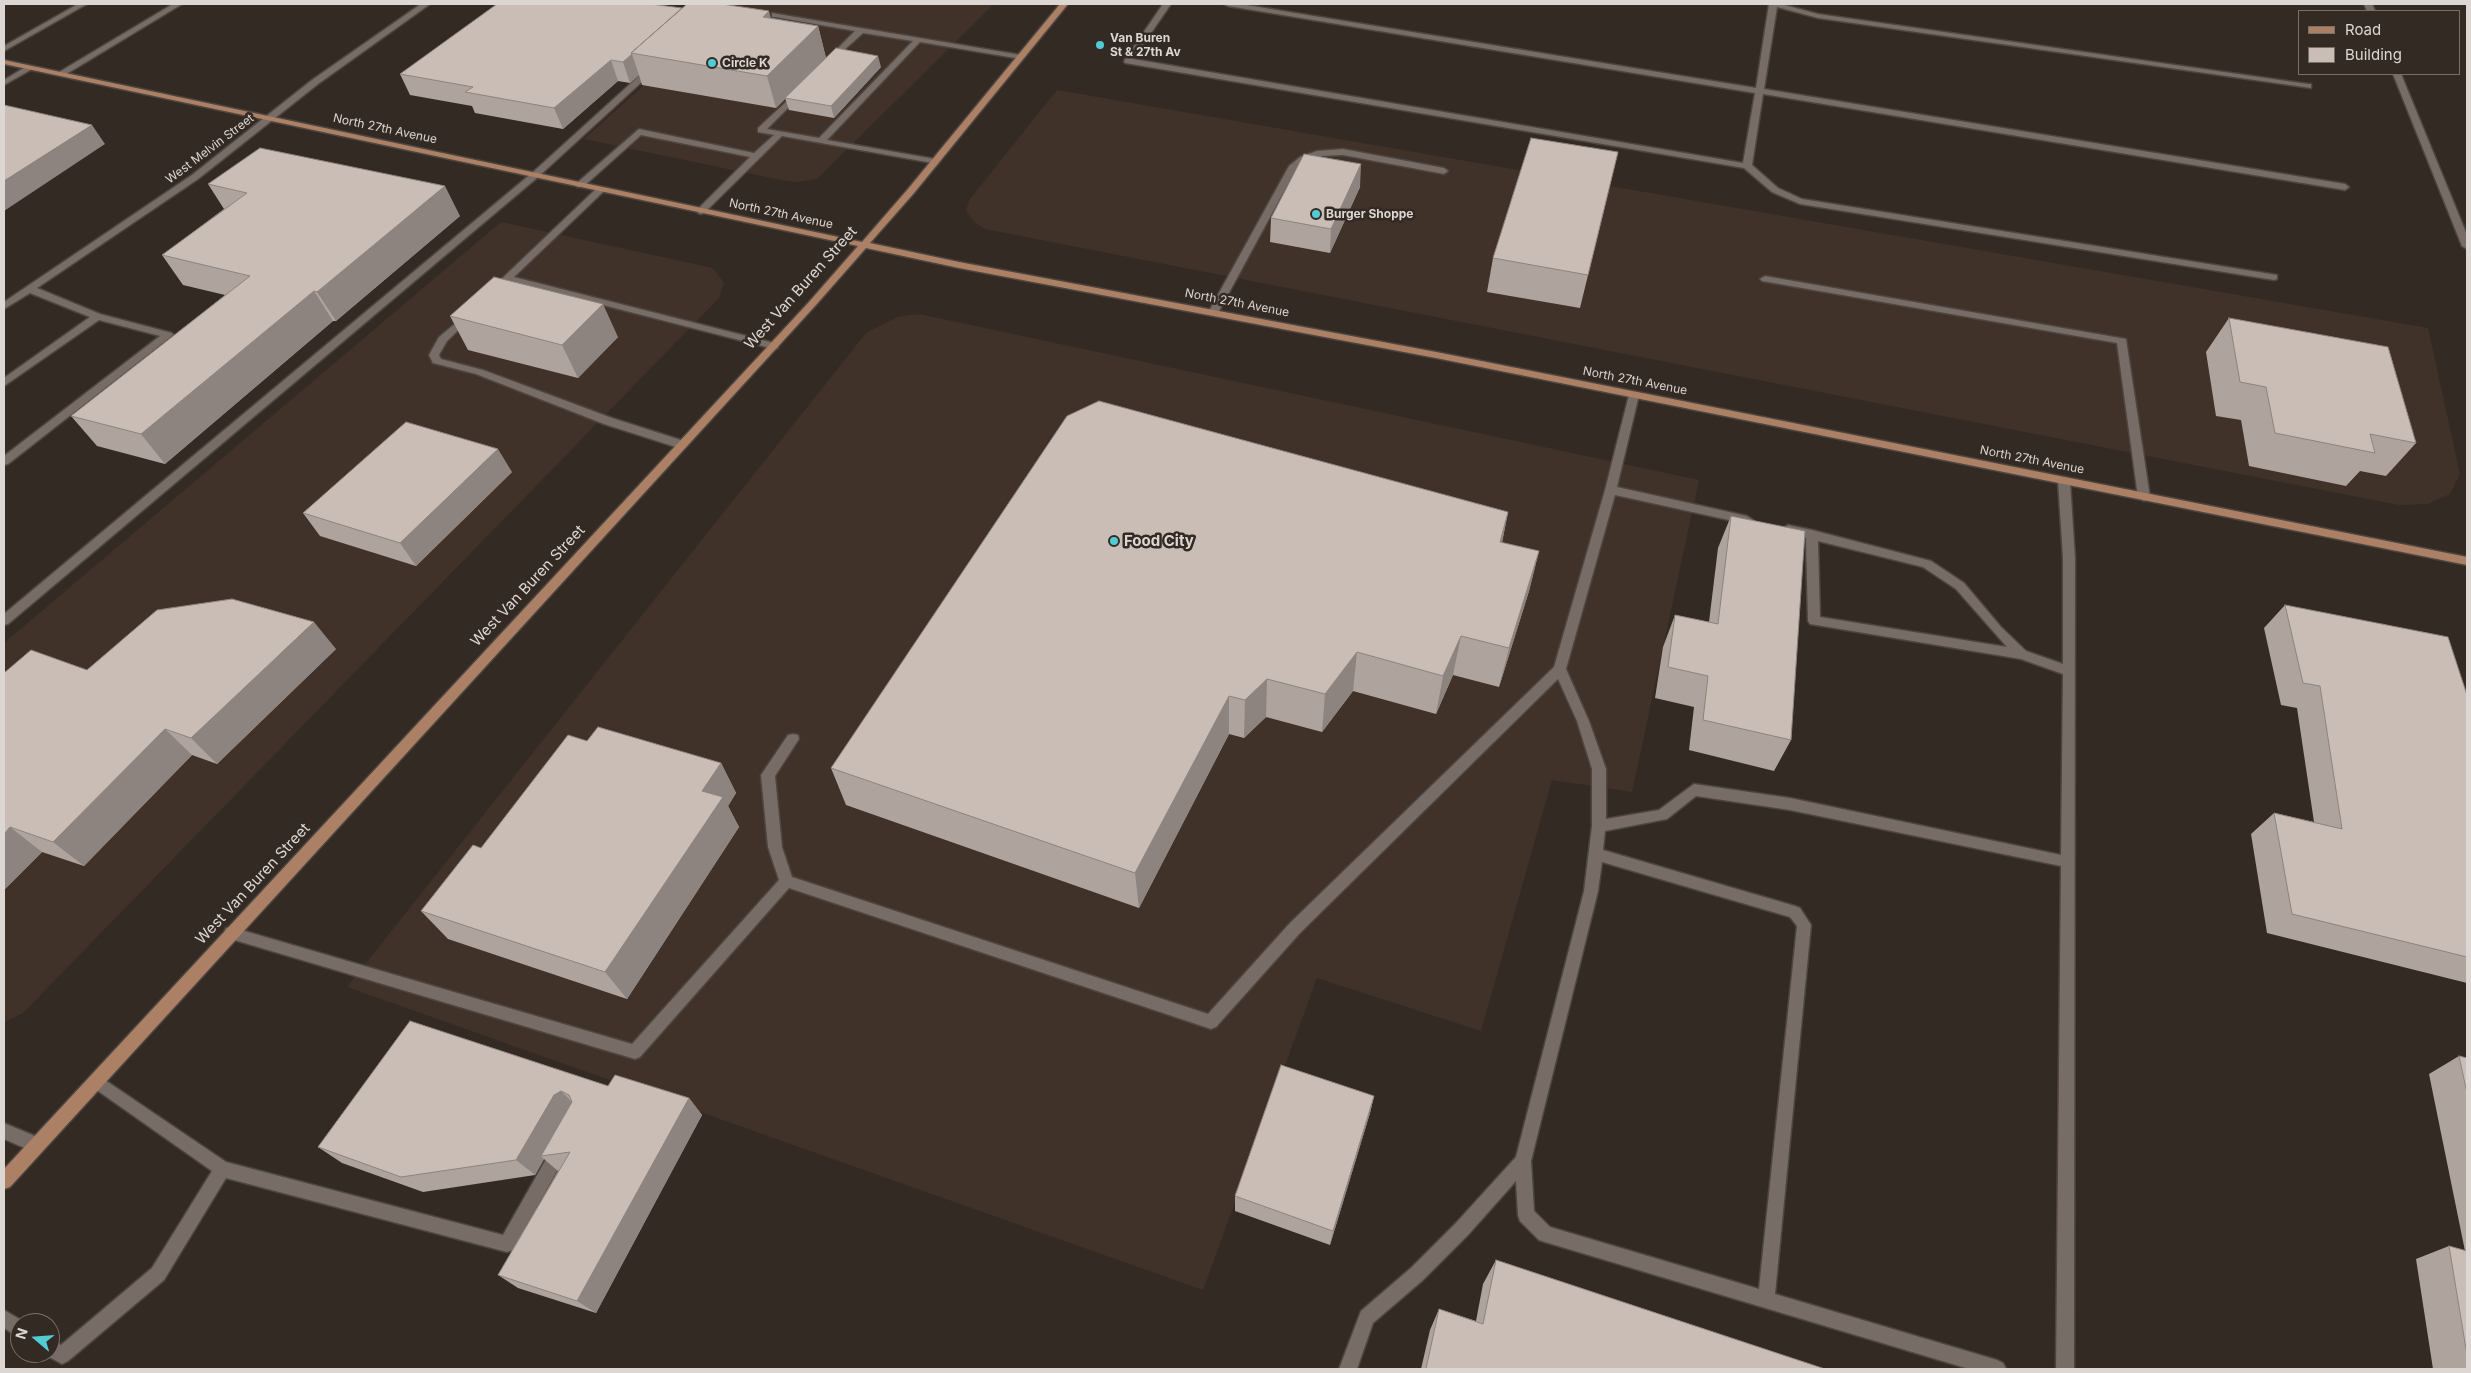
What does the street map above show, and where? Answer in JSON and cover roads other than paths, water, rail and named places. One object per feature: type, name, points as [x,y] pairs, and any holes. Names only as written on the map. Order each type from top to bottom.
[{"type":"main road","name":"West Van Buren Street","points":[[4,1181],[774,346],[935,162],[1064,4]]},
{"type":"main road","name":"North 27th Avenue","points":[[4,62],[864,245],[1634,395],[2467,561]]},
{"type":"street","points":[[4,49],[83,4]]},
{"type":"street","points":[[60,74],[178,4]]},
{"type":"street","name":"West Melvin Street","points":[[4,306],[195,177],[337,66],[426,4]]},
{"type":"street","points":[[1167,4],[1128,61],[1747,166],[1775,190],[1800,201],[2274,277]]},
{"type":"street","points":[[1228,4],[2345,187]]},
{"type":"street","points":[[1747,166],[1774,4],[1818,16],[2308,86]]},
{"type":"street","points":[[775,15],[1021,57]]},
{"type":"street","points":[[821,70],[861,30]]},
{"type":"street","points":[[822,141],[918,40]]},
{"type":"street","points":[[4,621],[535,176],[660,62]]},
{"type":"street","points":[[4,83],[30,68]]},
{"type":"street","points":[[2397,75],[2467,246]]},
{"type":"street","points":[[808,83],[761,130],[935,162]]},
{"type":"street","points":[[580,185],[639,132],[756,156]]},
{"type":"street","points":[[701,211],[781,133]]},
{"type":"street","points":[[1213,313],[1292,168],[1303,159],[1320,153],[1343,152],[1444,171]]},
{"type":"street","points":[[486,299],[600,190]]},
{"type":"street","points":[[507,279],[774,346]]},
{"type":"street","points":[[1765,279],[2122,340],[2144,497]]},
{"type":"street","points":[[4,461],[168,335],[97,316],[30,289]]},
{"type":"street","points":[[472,312],[443,339],[434,355],[437,361],[479,372],[608,421],[683,445]]},
{"type":"street","points":[[4,383],[97,316]]},
{"type":"street","points":[[786,881],[1211,1022],[1295,928],[1560,669],[1611,490],[1634,395]]},
{"type":"street","points":[[2064,481],[2069,558],[2065,1369]]},
{"type":"street","points":[[1611,490],[1754,521]]},
{"type":"street","points":[[1774,526],[1926,564],[1960,586],[1997,630],[2022,654]]},
{"type":"street","points":[[1812,534],[1814,621],[2022,654],[2069,671]]},
{"type":"street","points":[[1560,669],[1583,720],[1599,769],[1599,826],[1590,891],[1523,1161],[1526,1215],[1545,1234],[1997,1369]]},
{"type":"street","points":[[786,881],[775,847],[768,775],[793,739]]},
{"type":"street","points":[[1599,826],[1662,815],[1694,790],[1790,804],[2068,862]]},
{"type":"street","points":[[1596,854],[1795,912],[1804,925],[1766,1300]]},
{"type":"street","points":[[231,933],[635,1052],[786,881]]},
{"type":"street","points":[[96,1081],[222,1169],[507,1244],[565,1143]]},
{"type":"street","points":[[4,1131],[36,1145]]},
{"type":"street","points":[[1348,1369],[1366,1317],[1418,1274],[1462,1230],[1523,1161]]},
{"type":"street","points":[[60,1354],[62,1355],[158,1274],[222,1169]]},
{"type":"place","name":"Van Buren St & 27th Av","points":[[1100,45]]},
{"type":"place","name":"Circle K","points":[[712,63]]},
{"type":"place","name":"Burger Shoppe","points":[[1316,214]]},
{"type":"place","name":"Food City","points":[[1114,541]]}]
